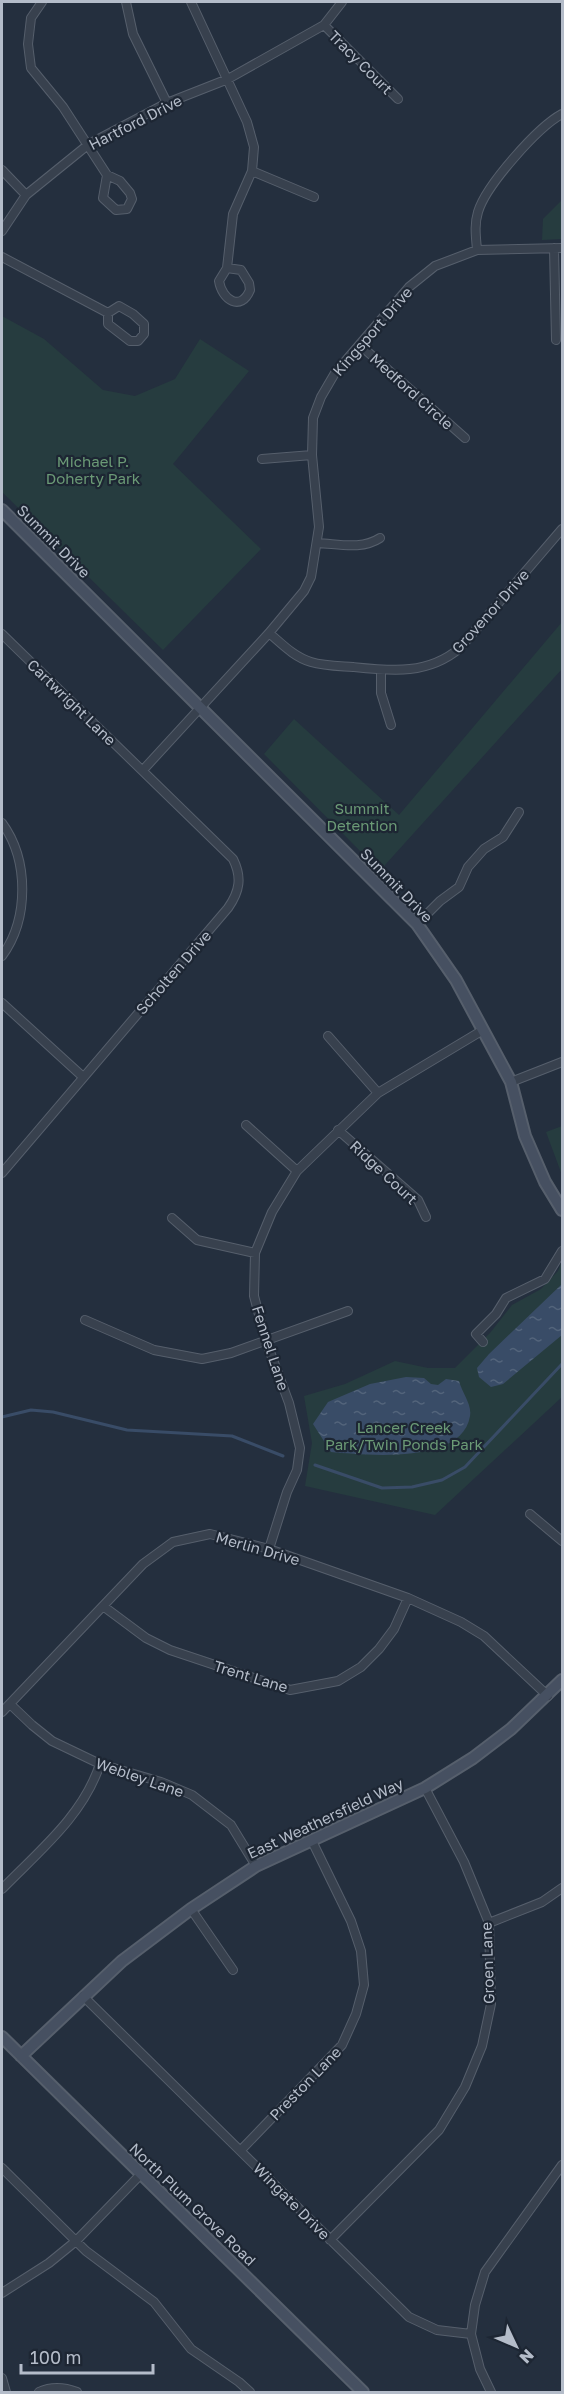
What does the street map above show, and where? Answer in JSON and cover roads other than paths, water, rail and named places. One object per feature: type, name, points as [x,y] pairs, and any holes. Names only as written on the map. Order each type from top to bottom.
[{"type":"street","points":[[42,2],[31,18],[28,44],[31,68],[54,94],[89,144],[107,175],[120,181],[130,194],[132,199],[127,209],[116,210],[103,198],[107,175]]},
{"type":"street","points":[[126,2],[133,34],[167,104]]},
{"type":"street","points":[[191,2],[247,122],[254,147],[252,171],[233,214],[227,268],[219,281],[220,288],[231,301],[242,302],[250,290],[249,283],[241,270],[227,268]]},
{"type":"street","points":[[324,25],[342,2]]},
{"type":"street","name":"Hartford Drive","points":[[2,231],[26,195],[89,144],[167,104],[228,79],[324,25]]},
{"type":"street","name":"Tracy Court","points":[[324,25],[398,99]]},
{"type":"street","points":[[477,250],[475,226],[484,198],[497,178],[549,121],[562,114]]},
{"type":"street","points":[[2,170],[26,195]]},
{"type":"street","points":[[252,171],[314,197]]},
{"type":"street","points":[[556,340],[558,248]]},
{"type":"street","name":"Kingsport Drive","points":[[143,770],[269,633],[304,591],[311,577],[319,527],[312,455],[314,418],[321,397],[334,373],[409,287],[435,266],[477,250],[558,248]]},
{"type":"street","points":[[2,257],[108,313]]},
{"type":"street","points":[[119,306],[124,308],[141,320],[145,330],[144,334],[138,341],[130,341],[111,328],[108,313],[119,306]]},
{"type":"street","name":"Medford Circle","points":[[360,345],[465,438]]},
{"type":"street","points":[[261,459],[312,455]]},
{"type":"street","name":"Summit Drive","points":[[2,510],[417,924],[456,980],[511,1082],[525,1136],[545,1182],[562,1210]]},
{"type":"street","name":"Grovenor Drive","points":[[269,633],[297,656],[310,662],[381,670],[424,668],[455,652],[562,529]]},
{"type":"street","points":[[318,543],[357,546],[372,543],[380,538]]},
{"type":"street","name":"Cartwright Lane","points":[[2,634],[143,770]]},
{"type":"street","points":[[381,670],[381,693],[391,724]]},
{"type":"street","name":"Scholten Drive","points":[[2,1173],[82,1076],[228,908],[237,893],[240,876],[233,859],[143,770]]},
{"type":"street","points":[[417,924],[440,901],[459,887],[468,867],[484,849],[503,837],[519,812]]},
{"type":"street","points":[[2,823],[17,854],[22,879],[22,902],[16,928],[2,956]]},
{"type":"street","points":[[2,1003],[82,1076]]},
{"type":"street","name":"Fennel Lane","points":[[269,1549],[287,1492],[297,1470],[300,1448],[289,1403],[266,1341],[254,1296],[255,1253],[272,1212],[297,1171],[338,1130],[378,1094],[483,1030]]},
{"type":"street","points":[[328,1036],[378,1094]]},
{"type":"street","points":[[511,1082],[562,1062]]},
{"type":"street","points":[[246,1125],[297,1171]]},
{"type":"street","name":"Ridge Court","points":[[338,1130],[418,1200],[426,1217]]},
{"type":"street","points":[[172,1218],[197,1240],[255,1253]]},
{"type":"street","points":[[483,1342],[476,1334],[496,1314],[506,1298],[545,1279],[562,1251]]},
{"type":"street","points":[[86,1320],[154,1350],[202,1359],[231,1353],[348,1311]]},
{"type":"street","points":[[530,1514],[562,1541]]},
{"type":"street","name":"Merlin Drive","points":[[2,1712],[143,1564],[173,1542],[210,1534],[269,1549],[408,1598],[461,1622],[484,1636],[548,1696]]},
{"type":"street","name":"Trent Lane","points":[[104,1606],[146,1638],[170,1650],[290,1690],[338,1681],[361,1667],[394,1629],[408,1598]]},
{"type":"street","name":"East Weathersfield Way","points":[[21,2056],[122,1961],[192,1909],[256,1866],[425,1788],[473,1758],[512,1729],[562,1680]]},
{"type":"street","name":"Webley Lane","points":[[10,1704],[52,1741],[100,1764],[160,1782],[192,1795],[231,1825],[256,1866]]},
{"type":"street","points":[[2,1889],[66,1824],[93,1786],[100,1764]]},
{"type":"street","name":"Groen Lane","points":[[330,2240],[439,2130],[465,2087],[482,2046],[491,2004],[489,1923],[464,1862],[425,1788]]},
{"type":"street","name":"Preston Lane","points":[[241,2150],[342,2045],[356,2014],[364,1985],[361,1952],[351,1921],[312,1841]]},
{"type":"street","points":[[489,1923],[542,1902],[562,1888]]},
{"type":"street","points":[[192,1909],[233,1970]]},
{"type":"street","name":"Wingate Drive","points":[[83,1996],[409,2317],[437,2330],[471,2334]]},
{"type":"street","name":"North Plum Grove Road","points":[[2,2037],[363,2392]]},
{"type":"street","points":[[491,2392],[480,2369],[471,2334],[475,2305],[485,2272],[562,2166]]},
{"type":"street","points":[[2,2168],[108,2270],[154,2302],[190,2349],[250,2392]]},
{"type":"street","points":[[2,2293],[49,2263],[76,2241],[141,2174]]},
{"type":"street","points":[[2,2378],[6,2392]]},
{"type":"street","points":[[39,2392],[65,2387],[77,2392]]},
{"type":"water","points":[[562,1284],[562,1335],[503,1384],[491,1387],[479,1377],[477,1368]]},
{"type":"water","points":[[406,1377],[424,1378],[431,1384],[438,1385],[446,1379],[459,1381],[470,1412],[463,1432],[450,1443],[432,1450],[411,1454],[366,1455],[331,1452],[313,1424],[328,1402],[370,1384]]},
{"type":"waterway","points":[[315,1465],[382,1488],[412,1487],[442,1480],[465,1467],[562,1364]]},
{"type":"waterway","points":[[2,1417],[31,1410],[53,1412],[127,1430],[232,1436],[283,1456]]},
{"type":"park label","name":"Michael P. Doherty Park","points":[[93,470]]},
{"type":"park label","name":"Summit Detention","points":[[362,816]]},
{"type":"park label","name":"Lancer Creek Park/Twin Ponds Park","points":[[404,1436]]}]
